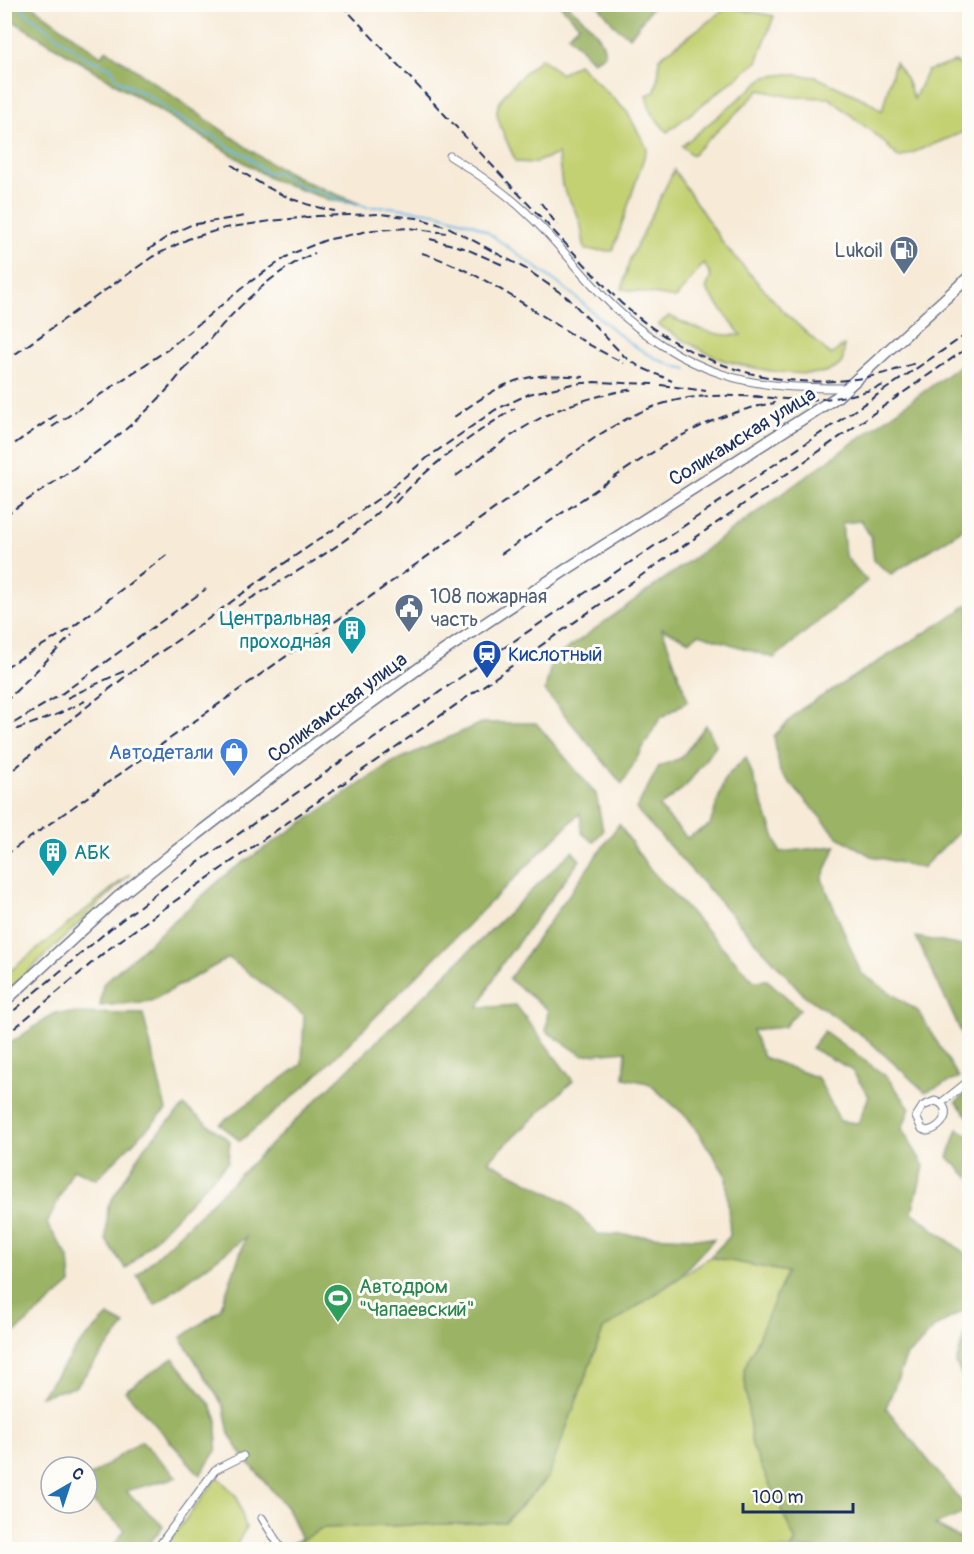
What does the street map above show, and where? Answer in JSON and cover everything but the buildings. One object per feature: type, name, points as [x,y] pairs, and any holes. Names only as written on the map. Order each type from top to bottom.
[{"type":"main road","name":"Соликамская улица","points":[[4,1002],[117,898],[168,856],[391,687],[570,567],[824,406],[848,388],[969,276]]},
{"type":"street","points":[[450,156],[507,195],[536,222],[614,307],[642,330],[675,352],[720,374],[751,382],[801,388],[848,388]]},
{"type":"street","points":[[941,1103],[969,1080]]},
{"type":"street","points":[[928,1102],[941,1103],[946,1112],[943,1122],[932,1131],[922,1129],[916,1118],[918,1112],[928,1102]]},
{"type":"street","points":[[156,1550],[215,1470],[243,1456]]},
{"type":"street","points":[[262,1518],[282,1550]]},
{"type":"green space","points":[[4,5],[31,5],[101,56],[107,50],[265,160],[302,180],[362,205],[330,200],[273,180],[5,16]]},
{"type":"green space","points":[[560,5],[568,5],[597,33],[605,55],[593,61],[568,35],[579,25]]},
{"type":"green space","points":[[598,5],[653,6],[630,37],[615,26]]},
{"type":"green space","points":[[728,7],[774,16],[757,62],[667,132],[651,113],[646,95],[655,92],[659,58]]},
{"type":"green space","points":[[541,58],[561,74],[578,64],[627,112],[647,148],[613,251],[585,250],[580,221],[562,185],[558,154],[533,163],[516,162],[502,131],[497,113],[501,99],[514,83]]},
{"type":"green space","points":[[895,62],[906,78],[914,99],[927,71],[955,62],[969,70],[969,130],[899,158],[882,140],[829,98],[792,97],[760,90],[692,155],[682,146],[765,77],[788,74],[816,77],[868,101],[882,111]]},
{"type":"green space","points":[[674,170],[725,246],[786,314],[831,355],[844,345],[842,362],[833,369],[819,373],[802,374],[763,370],[718,358],[658,325],[669,316],[712,333],[741,335],[706,289],[711,276],[704,263],[676,298],[622,289],[630,259]]},
{"type":"green space","points":[[969,359],[969,522],[959,532],[891,574],[874,561],[871,537],[861,521],[842,523],[845,556],[867,581],[774,658],[699,634],[689,641],[662,628],[688,701],[660,718],[622,784],[545,691],[552,660]]},
{"type":"green space","points":[[969,603],[969,828],[962,829],[922,868],[871,856],[838,837],[780,772],[774,736],[801,709],[957,613]]},
{"type":"green space","points":[[482,723],[536,723],[596,794],[603,831],[593,842],[582,833],[580,813],[309,1083],[240,1141],[220,1124],[302,1064],[304,1015],[229,958],[151,1001],[100,1006],[103,984],[229,872],[393,762]]},
{"type":"green space","points":[[706,725],[716,745],[686,786],[659,807],[687,838],[710,825],[725,778],[746,757],[780,852],[836,846],[822,879],[861,973],[918,1011],[959,1078],[925,1092],[867,1039],[804,995],[636,809],[659,766],[681,758]]},
{"type":"green space","points":[[619,824],[648,867],[754,981],[767,980],[800,1009],[784,1027],[752,1030],[763,1057],[818,1078],[840,1121],[858,1123],[869,1096],[851,1069],[811,1048],[824,1031],[887,1077],[910,1108],[902,1129],[924,1166],[912,1212],[967,1255],[969,1251],[969,1307],[935,1327],[907,1355],[886,1408],[969,1511],[935,1525],[969,1543],[969,1549],[790,1549],[796,1542],[752,1446],[744,1370],[787,1272],[710,1257],[730,1236],[726,1176],[688,1118],[648,1083],[624,1078],[626,1051],[582,1055],[546,1031],[548,1010],[509,979]]},
{"type":"green space","points":[[572,851],[580,860],[501,965],[478,1008],[516,1005],[573,1081],[488,1161],[565,1201],[597,1234],[714,1239],[678,1278],[603,1330],[548,1477],[505,1522],[324,1528],[301,1540],[304,1549],[280,1549],[301,1539],[287,1508],[243,1456],[229,1434],[224,1407],[181,1338],[220,1310],[246,1237],[155,1305],[137,1275]]},
{"type":"green space","points":[[130,874],[5,994],[5,975]]},
{"type":"green space","points":[[916,937],[969,947],[969,1049]]},
{"type":"green space","points":[[55,1013],[143,1014],[166,1110],[96,1179],[73,1169],[47,1224],[69,1258],[71,1284],[5,1341],[5,1047]]},
{"type":"green space","points":[[969,1090],[969,1118],[956,1102]]},
{"type":"green space","points":[[184,1106],[230,1141],[228,1162],[126,1269],[106,1240],[108,1206],[144,1147]]},
{"type":"green space","points":[[958,1129],[969,1136],[969,1178],[948,1157]]},
{"type":"green space","points":[[710,1257],[788,1272],[744,1370],[752,1446],[796,1542],[790,1549],[304,1550],[301,1540],[324,1528],[505,1522],[542,1484],[554,1460],[603,1330]]},
{"type":"green space","points":[[108,1316],[125,1325],[75,1387],[41,1396],[78,1346]]},
{"type":"green space","points":[[969,1317],[970,1388],[956,1364]]},
{"type":"green space","points":[[173,1358],[210,1404],[217,1420],[217,1449],[200,1475],[125,1391]]},
{"type":"green space","points":[[141,1441],[177,1477],[126,1491],[163,1526],[145,1549],[111,1549],[125,1530],[99,1507],[99,1470]]},
{"type":"green space","points":[[218,1477],[237,1497],[246,1528],[234,1549],[163,1549]]},
{"type":"waterway","points":[[17,4],[86,58],[111,68],[118,80],[152,98],[177,117],[204,133],[216,137],[231,149],[245,154],[267,173],[279,173],[306,189],[323,192],[336,199],[368,207],[390,207],[436,213],[473,224],[572,294],[625,339],[655,358],[687,369]]},
{"type":"railway","points":[[341,4],[620,302],[652,328],[722,365],[760,376],[799,381],[839,381],[879,375],[918,362]]},
{"type":"railway","points":[[232,165],[281,194],[335,211]]},
{"type":"railway","points":[[541,203],[557,225]]},
{"type":"railway","points":[[4,362],[152,257],[188,239],[225,228],[271,221],[317,216],[381,214],[417,218],[448,227],[526,269],[568,298],[625,357],[640,367],[672,381]]},
{"type":"railway","points":[[148,250],[173,233],[191,225],[245,216]]},
{"type":"railway","points":[[52,427],[167,350],[247,284],[291,254],[326,240],[373,230],[409,228],[447,233]]},
{"type":"railway","points":[[430,239],[464,248],[503,265]]},
{"type":"railway","points":[[184,370],[227,320],[260,288],[296,262],[315,253]]},
{"type":"railway","points":[[422,253],[475,275],[598,350],[624,363]]},
{"type":"railway","points":[[4,1019],[110,929],[172,881],[458,679],[970,332]]},
{"type":"railway","points":[[4,1037],[106,951],[155,915],[970,346]]},
{"type":"railway","points":[[4,516],[103,448],[149,409],[188,364]]},
{"type":"railway","points":[[454,417],[500,387],[514,382],[543,376],[584,377]]},
{"type":"railway","points":[[4,778],[75,716],[130,673],[381,497],[427,458],[495,410],[529,394],[572,384],[594,382],[653,384]]},
{"type":"railway","points":[[754,396],[821,399],[854,394],[886,384]]},
{"type":"railway","points":[[661,385],[706,391]]},
{"type":"railway","points":[[456,476],[495,447],[548,414],[584,400],[634,389]]},
{"type":"railway","points":[[4,856],[596,437],[638,413],[675,400],[714,396],[762,397]]},
{"type":"railway","points":[[501,554],[661,447],[727,415],[775,403]]},
{"type":"railway","points":[[395,503],[452,451],[515,408]]},
{"type":"railway","points":[[4,451],[56,415]]},
{"type":"railway","points":[[238,606],[344,541],[381,510],[398,492]]},
{"type":"railway","points":[[4,668],[70,629],[168,554]]},
{"type":"railway","points":[[14,723],[60,695],[206,589]]},
{"type":"railway","points":[[4,703],[72,635]]},
{"type":"railway","points":[[67,698],[124,671]]},
{"type":"railway","points":[[4,734],[58,714],[85,701]]},
{"type":"place","name":"Lukoil","points":[[904,276]]},
{"type":"place","name":"108 пожарная часть","points":[[409,634]]},
{"type":"place","name":"Центральная проходная","points":[[352,656]]},
{"type":"place","name":"Кислотный","points":[[487,680]]},
{"type":"place","name":"Автодетали","points":[[234,778]]},
{"type":"place","name":"АБК","points":[[53,878]]},
{"type":"place","name":"Автодром \"Чапаевский\"","points":[[338,1324]]}]
